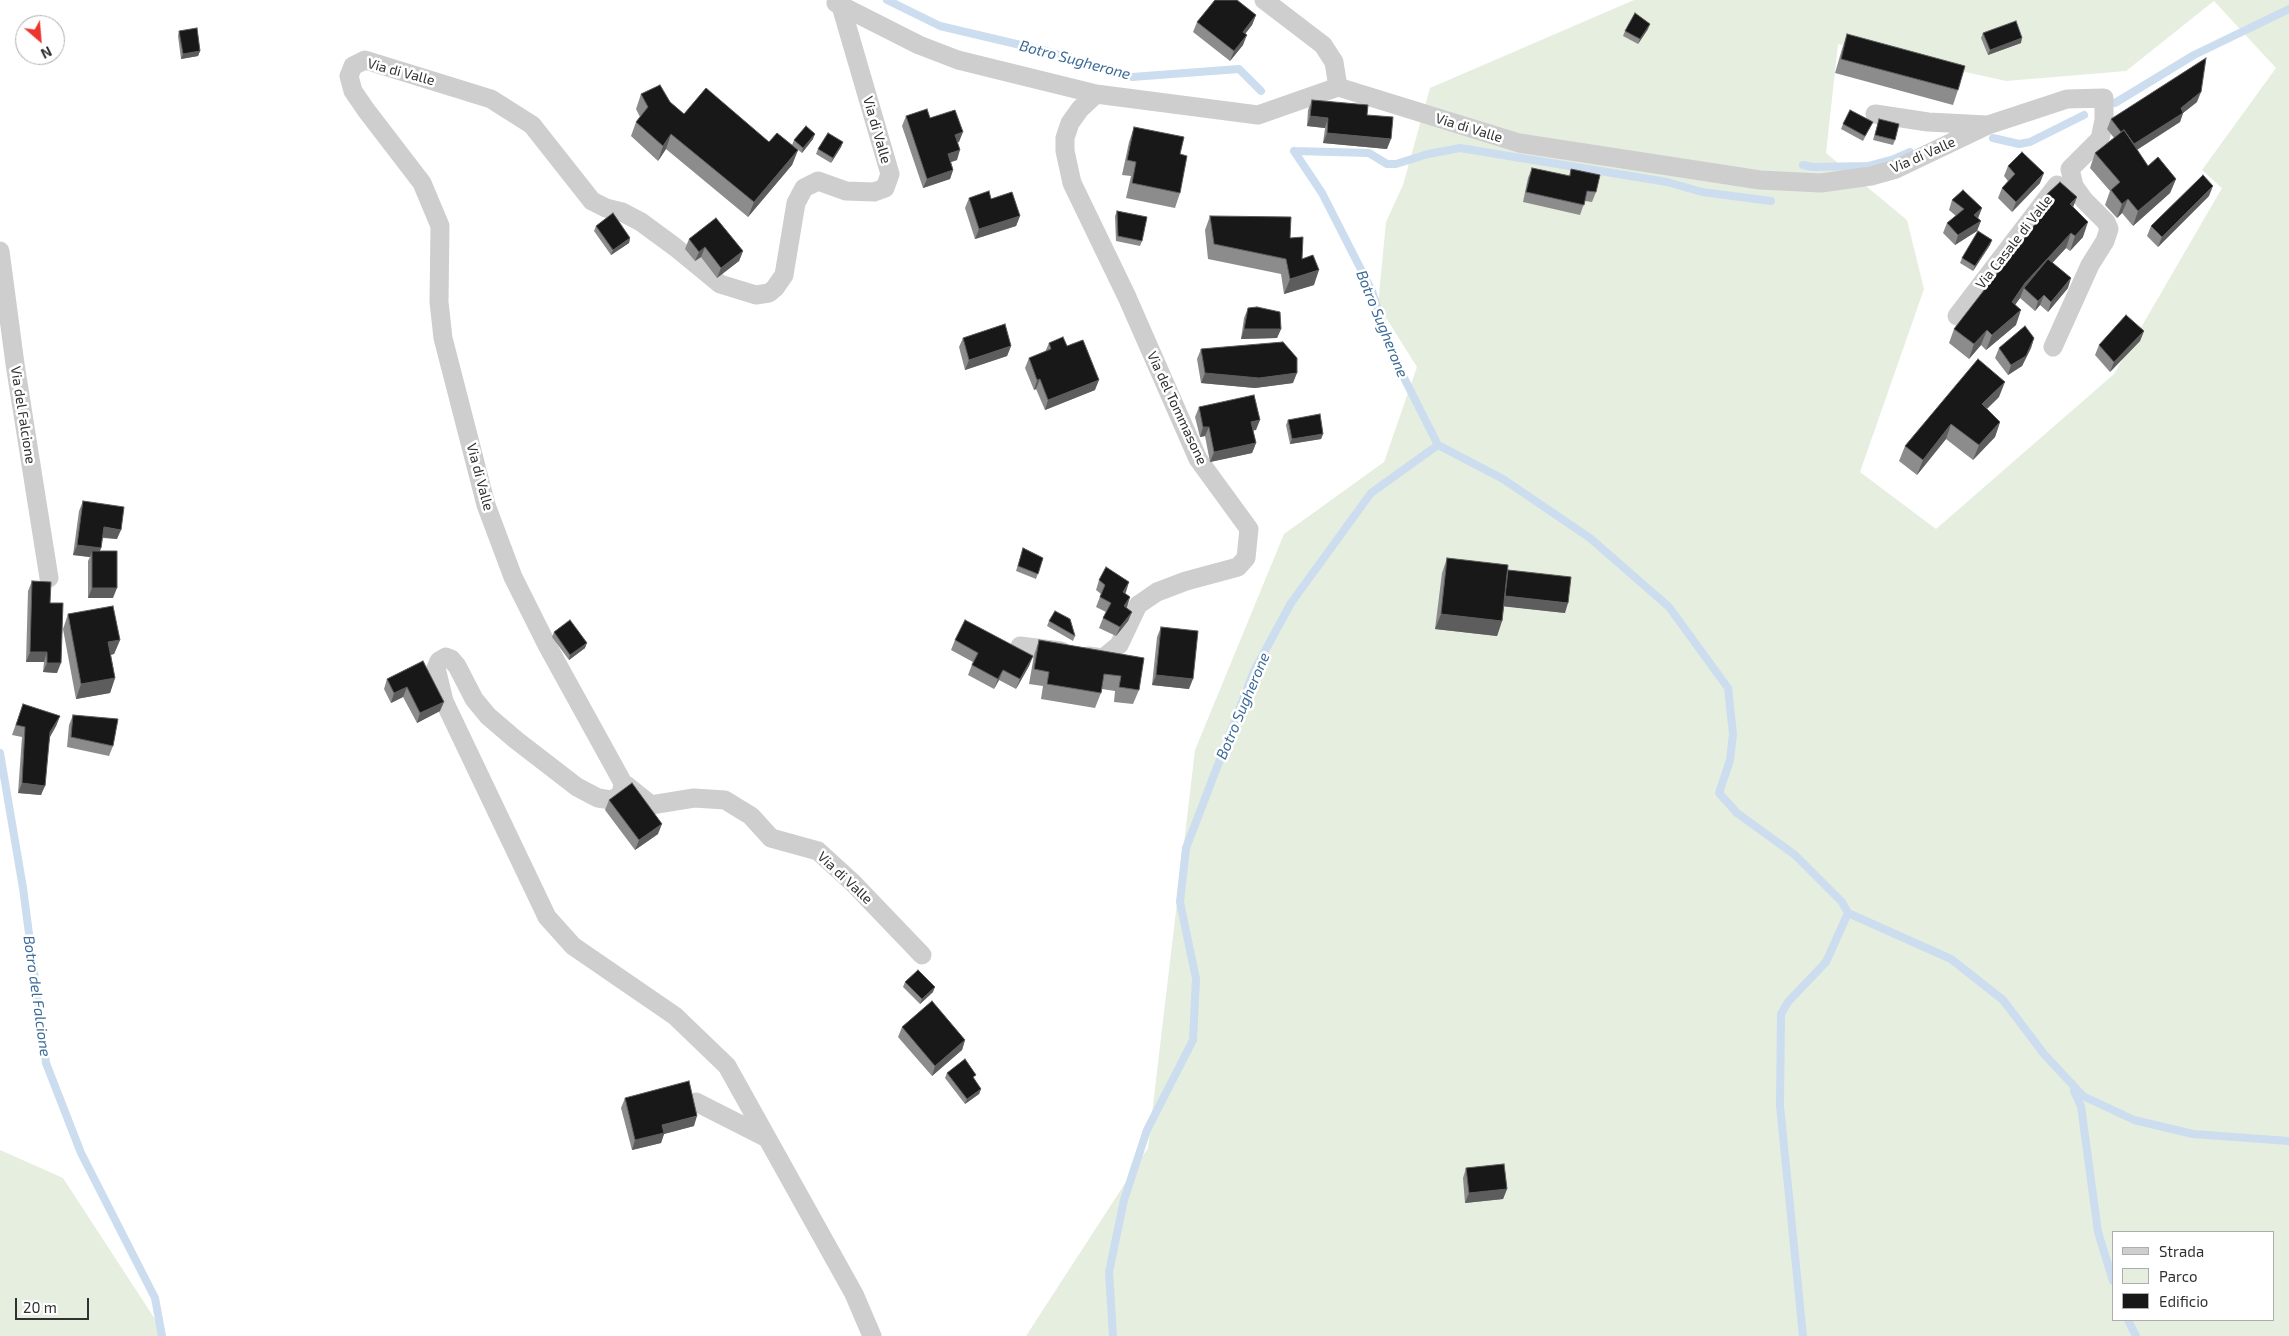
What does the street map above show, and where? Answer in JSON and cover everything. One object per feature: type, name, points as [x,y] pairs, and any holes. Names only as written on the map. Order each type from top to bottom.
[{"type":"street","points":[[1264,0],[1323,45],[1334,62],[1338,86]]},
{"type":"street","name":"Via di Valle","points":[[836,3],[919,45],[958,60],[1096,94],[1258,115],[1338,86],[1519,144],[1760,180],[1821,184],[1871,176],[1896,169],[1988,125],[2067,99],[2104,98]]},
{"type":"street","name":"Via di Valle","points":[[836,3],[890,174],[885,188],[874,192],[846,191],[818,181],[804,188],[796,203],[784,275],[775,288],[756,295],[720,284],[675,246],[641,222],[622,212],[606,208],[592,200],[532,125],[491,99],[365,60],[353,66],[349,76],[353,91],[422,183],[440,226],[439,302],[443,338],[486,505],[513,577],[548,647],[623,783],[651,805],[694,798],[725,800],[751,816],[771,838],[818,850],[853,883],[922,955]]},
{"type":"street","name":"Via del Tommasone","points":[[1020,646],[1103,658],[1119,645],[1138,606],[1157,592],[1186,581],[1238,567],[1246,558],[1249,529],[1198,459],[1127,297],[1072,183],[1064,138],[1070,123],[1080,108],[1096,94]]},
{"type":"street","name":"Via Casale di Valle","points":[[1957,316],[2070,169],[2100,139],[2104,120],[2104,98]]},
{"type":"street","points":[[1875,114],[1928,122],[1988,125]]},
{"type":"street","points":[[2053,347],[2090,264],[2109,230],[2106,222],[2084,200],[2074,186],[2070,169]]},
{"type":"street","name":"Via del Falcione","points":[[0,251],[15,364],[49,578]]},
{"type":"street","points":[[623,783],[621,795],[611,800],[598,798],[577,787],[488,716],[474,699],[451,659],[446,657],[439,661],[436,668],[444,701],[547,917],[574,946],[675,1016],[727,1066],[854,1294],[872,1336]]},
{"type":"street","points":[[696,1102],[767,1138]]},
{"type":"green space","points":[[1634,0],[2289,0],[2289,1336],[1026,1336],[1148,1148],[1195,750],[1284,534],[1384,462],[1417,367],[1378,305],[1386,222],[1403,185],[1430,88]],"holes":[[[2214,1],[2276,68],[2202,170],[2222,188],[2114,374],[1936,529],[1860,472],[1924,289],[1907,220],[1826,153],[1838,44],[2006,81],[2126,71]]]},
{"type":"green space","points":[[0,1150],[63,1178],[166,1336],[0,1336]]},
{"type":"building","points":[[1215,0],[1237,0],[1256,15],[1243,32],[1247,35],[1234,51],[1197,22]]},
{"type":"building","points":[[1635,13],[1650,24],[1640,39],[1625,31]]},
{"type":"building","points":[[2016,21],[2022,38],[1990,50],[1983,33]]},
{"type":"building","points":[[197,28],[200,51],[183,54],[179,31]]},
{"type":"building","points":[[1847,34],[1965,66],[1958,90],[1841,59]]},
{"type":"building","points":[[2206,58],[2201,92],[2181,108],[2183,113],[2134,144],[2124,130],[2121,132],[2111,119]]},
{"type":"building","points":[[660,85],[670,102],[684,114],[706,88],[769,142],[777,133],[798,150],[754,202],[671,134],[663,146],[636,122],[648,107],[641,94]]},
{"type":"building","points":[[1312,100],[1368,105],[1367,115],[1393,117],[1391,139],[1327,133],[1328,118],[1310,116]]},
{"type":"building","points":[[927,109],[930,118],[955,110],[963,132],[955,135],[960,150],[948,154],[953,170],[927,179],[906,116]]},
{"type":"building","points":[[1850,110],[1873,122],[1865,136],[1843,124]]},
{"type":"building","points":[[1879,119],[1899,124],[1895,140],[1875,135]]},
{"type":"building","points":[[806,126],[815,134],[803,148],[794,140]]},
{"type":"building","points":[[1134,127],[1184,137],[1180,154],[1187,156],[1180,193],[1132,183],[1136,162],[1127,160]]},
{"type":"building","points":[[2124,130],[2148,166],[2158,157],[2176,179],[2138,211],[2128,199],[2122,204],[2111,190],[2120,182],[2095,153]]},
{"type":"building","points":[[828,133],[843,142],[833,158],[818,149]]},
{"type":"building","points":[[2022,152],[2044,173],[2016,202],[2002,188],[2015,174],[2008,166]]},
{"type":"building","points":[[1532,168],[1570,176],[1571,169],[1600,175],[1596,192],[1587,191],[1584,205],[1526,192]]},
{"type":"building","points":[[2203,175],[2213,186],[2162,237],[2151,226]]},
{"type":"building","points":[[2060,182],[2077,197],[2070,204],[2088,222],[2075,236],[2071,233],[2025,283],[2012,302],[2021,310],[1992,335],[1987,330],[1974,344],[1954,329],[2053,201],[2046,195]]},
{"type":"building","points":[[1963,190],[1982,208],[1974,215],[1981,221],[1958,235],[1947,223],[1964,209],[1952,200]]},
{"type":"building","points":[[989,191],[991,199],[1012,192],[1020,216],[979,229],[969,198]]},
{"type":"building","points":[[1117,211],[1147,217],[1142,241],[1118,236]]},
{"type":"building","points":[[613,213],[630,238],[613,250],[596,226]]},
{"type":"building","points":[[1210,216],[1291,217],[1290,238],[1303,237],[1302,259],[1313,255],[1319,270],[1290,279],[1286,259],[1214,244]]},
{"type":"building","points":[[716,218],[743,251],[721,268],[705,247],[699,252],[689,239]]},
{"type":"building","points":[[1978,231],[1992,240],[1975,266],[1962,258]]},
{"type":"building","points":[[2048,259],[2071,278],[2051,302],[2044,295],[2038,301],[2024,288]]},
{"type":"building","points":[[1257,307],[1280,312],[1281,329],[1244,329],[1248,308]]},
{"type":"building","points":[[2126,315],[2144,331],[2114,362],[2099,345]]},
{"type":"building","points":[[1005,324],[1011,346],[969,360],[963,338]]},
{"type":"building","points":[[2025,326],[2034,338],[2026,356],[2011,365],[1999,348]]},
{"type":"building","points":[[1063,337],[1067,346],[1083,340],[1099,380],[1048,400],[1040,379],[1037,380],[1029,358],[1051,349],[1049,343]]},
{"type":"building","points":[[1283,342],[1297,358],[1297,373],[1259,378],[1205,373],[1201,349]]},
{"type":"building","points":[[1978,359],[2005,382],[1982,404],[2000,422],[1979,445],[1951,424],[1923,460],[1905,446]]},
{"type":"building","points":[[1254,395],[1260,420],[1251,422],[1256,443],[1214,452],[1209,427],[1203,427],[1199,407]]},
{"type":"building","points":[[1320,414],[1323,434],[1292,439],[1288,420]]},
{"type":"building","points":[[83,501],[124,507],[121,530],[104,527],[101,548],[77,545]]},
{"type":"building","points":[[1023,548],[1043,558],[1038,574],[1018,566]]},
{"type":"building","points":[[92,551],[117,551],[117,588],[92,588]]},
{"type":"building","points":[[1447,558],[1508,565],[1502,621],[1441,614]]},
{"type":"building","points":[[1106,567],[1129,582],[1123,592],[1130,597],[1124,606],[1132,612],[1120,627],[1103,618],[1111,603],[1100,597],[1105,585],[1099,580]]},
{"type":"building","points":[[1508,570],[1571,577],[1568,603],[1505,596]]},
{"type":"building","points":[[32,581],[51,582],[50,603],[63,603],[61,663],[47,663],[47,652],[30,652]]},
{"type":"building","points":[[113,606],[120,640],[108,642],[115,678],[81,684],[68,614]]},
{"type":"building","points":[[1055,611],[1070,619],[1075,636],[1049,621]]},
{"type":"building","points":[[570,620],[587,643],[570,655],[554,632]]},
{"type":"building","points":[[965,620],[1033,656],[1020,679],[1003,670],[998,679],[972,665],[978,653],[955,640]]},
{"type":"building","points":[[1161,627],[1198,631],[1193,679],[1156,675]]},
{"type":"building","points":[[1039,640],[1144,658],[1139,690],[1119,687],[1121,676],[1104,674],[1101,693],[1047,684],[1049,672],[1034,669]]},
{"type":"building","points":[[423,661],[444,702],[420,713],[407,687],[394,693],[387,679]]},
{"type":"building","points":[[23,704],[60,716],[50,732],[45,786],[22,783],[25,727],[16,725]]},
{"type":"building","points":[[73,715],[118,719],[113,746],[71,737]]},
{"type":"building","points":[[632,783],[662,824],[639,840],[609,800]]},
{"type":"building","points":[[918,970],[935,987],[922,999],[905,982]]},
{"type":"building","points":[[932,1001],[965,1040],[935,1066],[902,1027]]},
{"type":"building","points":[[965,1059],[976,1075],[973,1077],[981,1089],[967,1099],[947,1073]]},
{"type":"building","points":[[689,1081],[697,1116],[662,1125],[664,1133],[635,1140],[625,1098]]},
{"type":"building","points":[[1504,1164],[1507,1189],[1469,1193],[1466,1168]]},
{"type":"waterway","name":"Botro Sugherone","points":[[887,0],[940,26],[1046,51],[1132,77],[1239,69],[1261,91]]},
{"type":"waterway","points":[[2115,103],[2194,55],[2289,9]]},
{"type":"waterway","points":[[1993,138],[2019,144],[2030,142],[2084,115]]},
{"type":"waterway","points":[[1294,151],[1369,153],[1387,164],[1396,164],[1428,154],[1460,148],[1667,182],[1702,192],[1771,201]]},
{"type":"waterway","name":"Botro Sugherone","points":[[1294,151],[1322,193],[1372,291],[1393,356],[1438,445]]},
{"type":"waterway","points":[[1803,165],[1812,167],[1868,166],[1894,159],[1910,152]]},
{"type":"waterway","points":[[1438,445],[1503,479],[1590,538],[1669,607],[1728,688],[1733,734],[1730,760],[1719,793],[1737,813],[1795,855],[1842,902],[1848,913],[1951,959],[2003,1000],[2044,1054],[2083,1096],[2134,1120],[2193,1134],[2289,1141]]},
{"type":"waterway","name":"Botro Sugherone","points":[[1113,1336],[1109,1272],[1124,1200],[1147,1130],[1193,1040],[1196,979],[1180,902],[1186,848],[1254,671],[1291,603],[1371,493],[1438,445]]},
{"type":"waterway","name":"Botro del Falcione","points":[[0,753],[23,888],[46,1063],[81,1153],[155,1298],[162,1336]]},
{"type":"waterway","points":[[1803,1336],[1780,1106],[1781,1014],[1788,1002],[1826,962],[1848,913]]},
{"type":"waterway","points":[[2074,1091],[2081,1106],[2098,1232],[2112,1278]]},
{"type":"waterway","points":[[2128,1321],[2136,1336]]}]
